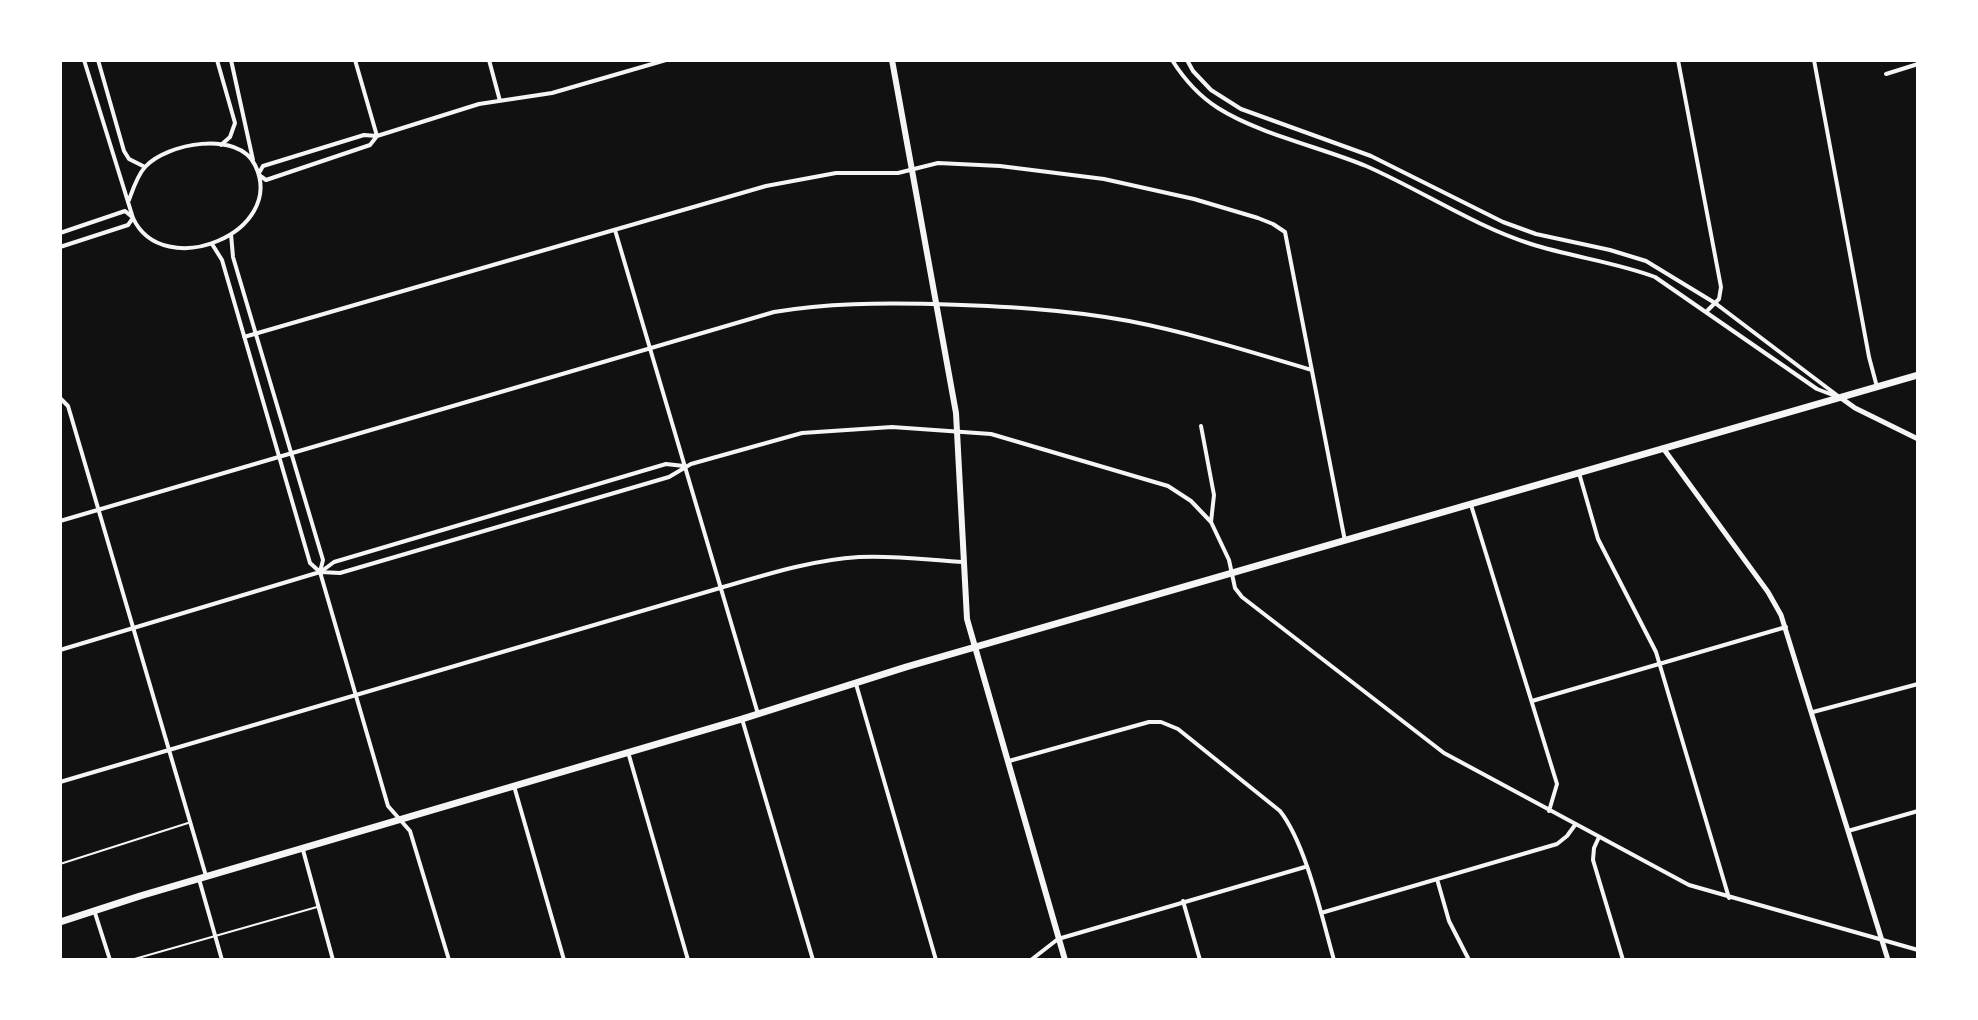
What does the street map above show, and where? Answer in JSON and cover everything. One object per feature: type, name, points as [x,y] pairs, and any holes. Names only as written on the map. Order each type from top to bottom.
[{"type":"main road","points":[[892,60],[960,443],[967,619],[1065,960]]},
{"type":"main road","points":[[60,920],[975,649],[1918,375]]},
{"type":"street","points":[[60,247],[128,225],[133,218],[84,60]]},
{"type":"street","points":[[98,60],[124,151],[129,159],[145,167]]},
{"type":"street","points":[[217,60],[235,123],[230,137],[221,145]]},
{"type":"street","points":[[60,233],[125,211],[143,233],[166,247],[184,248],[212,244],[231,234],[256,210],[261,190],[259,175],[231,60]]},
{"type":"street","points":[[355,60],[377,136]]},
{"type":"street","points":[[489,60],[500,101]]},
{"type":"street","points":[[259,175],[263,166],[364,135],[377,136],[479,104],[552,93],[666,60]]},
{"type":"street","points":[[1172,60],[1184,78],[1205,98],[1238,119],[1366,167],[1499,232],[1655,277],[1817,389],[1840,398]]},
{"type":"street","points":[[1187,60],[1211,90],[1241,109],[1371,156],[1503,222],[1536,234],[1646,261],[1715,303],[1855,408],[1918,439]]},
{"type":"street","points":[[1678,60],[1721,287],[1720,297],[1706,312]]},
{"type":"street","points":[[1814,60],[1877,387]]},
{"type":"street","points":[[1886,74],[1918,64]]},
{"type":"street","points":[[223,81],[236,77]]},
{"type":"street","points":[[94,92],[106,88]]},
{"type":"street","points":[[259,175],[266,180],[370,145],[377,136]]},
{"type":"street","points":[[129,200],[145,167],[178,147],[221,145],[253,160]]},
{"type":"street","points":[[301,154],[304,165]]},
{"type":"street","points":[[1366,167],[1371,156]]},
{"type":"street","points":[[244,337],[792,180],[836,173],[898,173],[938,163],[979,164],[1080,175],[1194,199],[1273,224],[1285,232],[1345,541]]},
{"type":"street","points":[[95,221],[100,234]]},
{"type":"street","points":[[615,230],[758,714]]},
{"type":"street","points":[[231,234],[233,257],[323,560],[320,572],[388,806],[406,824],[414,842],[449,960]]},
{"type":"street","points":[[212,244],[222,260],[310,563],[320,572],[340,573],[669,477],[684,466],[802,433],[868,427],[991,434],[1154,480],[1191,501],[1211,522],[1220,538],[1235,588],[1242,597],[1413,731],[1476,773],[1689,885],[1918,950]]},
{"type":"street","points":[[60,521],[774,312],[802,307],[854,303],[1016,307],[1127,321],[1209,339],[1312,370]]},
{"type":"street","points":[[60,398],[68,406],[192,822],[222,960]]},
{"type":"street","points":[[1201,426],[1214,495],[1211,522]]},
{"type":"street","points":[[1663,448],[1768,592],[1786,627],[1888,960]]},
{"type":"street","points":[[60,650],[320,572],[334,562],[666,464],[684,466]]},
{"type":"street","points":[[1579,473],[1598,539],[1656,652],[1729,898]]},
{"type":"street","points":[[572,493],[575,504]]},
{"type":"street","points":[[1471,505],[1557,784],[1549,811]]},
{"type":"street","points":[[426,535],[430,547]]},
{"type":"street","points":[[60,782],[802,565],[843,558],[897,557],[964,562]]},
{"type":"street","points":[[1532,701],[1786,627]]},
{"type":"street","points":[[856,684],[936,960]]},
{"type":"street","points":[[1813,712],[1918,684]]},
{"type":"street","points":[[742,719],[813,960]]},
{"type":"street","points":[[1007,762],[1149,722],[1168,724],[1280,811],[1294,833],[1334,960]]},
{"type":"street","points":[[628,752],[688,960]]},
{"type":"street","points":[[513,785],[564,960]]},
{"type":"street","points":[[1848,831],[1918,811]]},
{"type":"street","points":[[1321,913],[1557,844],[1575,825]]},
{"type":"street","points":[[1599,837],[1593,860],[1623,960]]},
{"type":"street","points":[[302,848],[333,960]]},
{"type":"street","points":[[1031,960],[1058,939],[1305,867]]},
{"type":"street","points":[[1437,879],[1449,921],[1469,960]]},
{"type":"street","points":[[1183,901],[1200,960]]},
{"type":"street","points":[[94,910],[110,960]]},
{"type":"lane","points":[[60,864],[192,822]]},
{"type":"lane","points":[[131,960],[317,907]]}]
